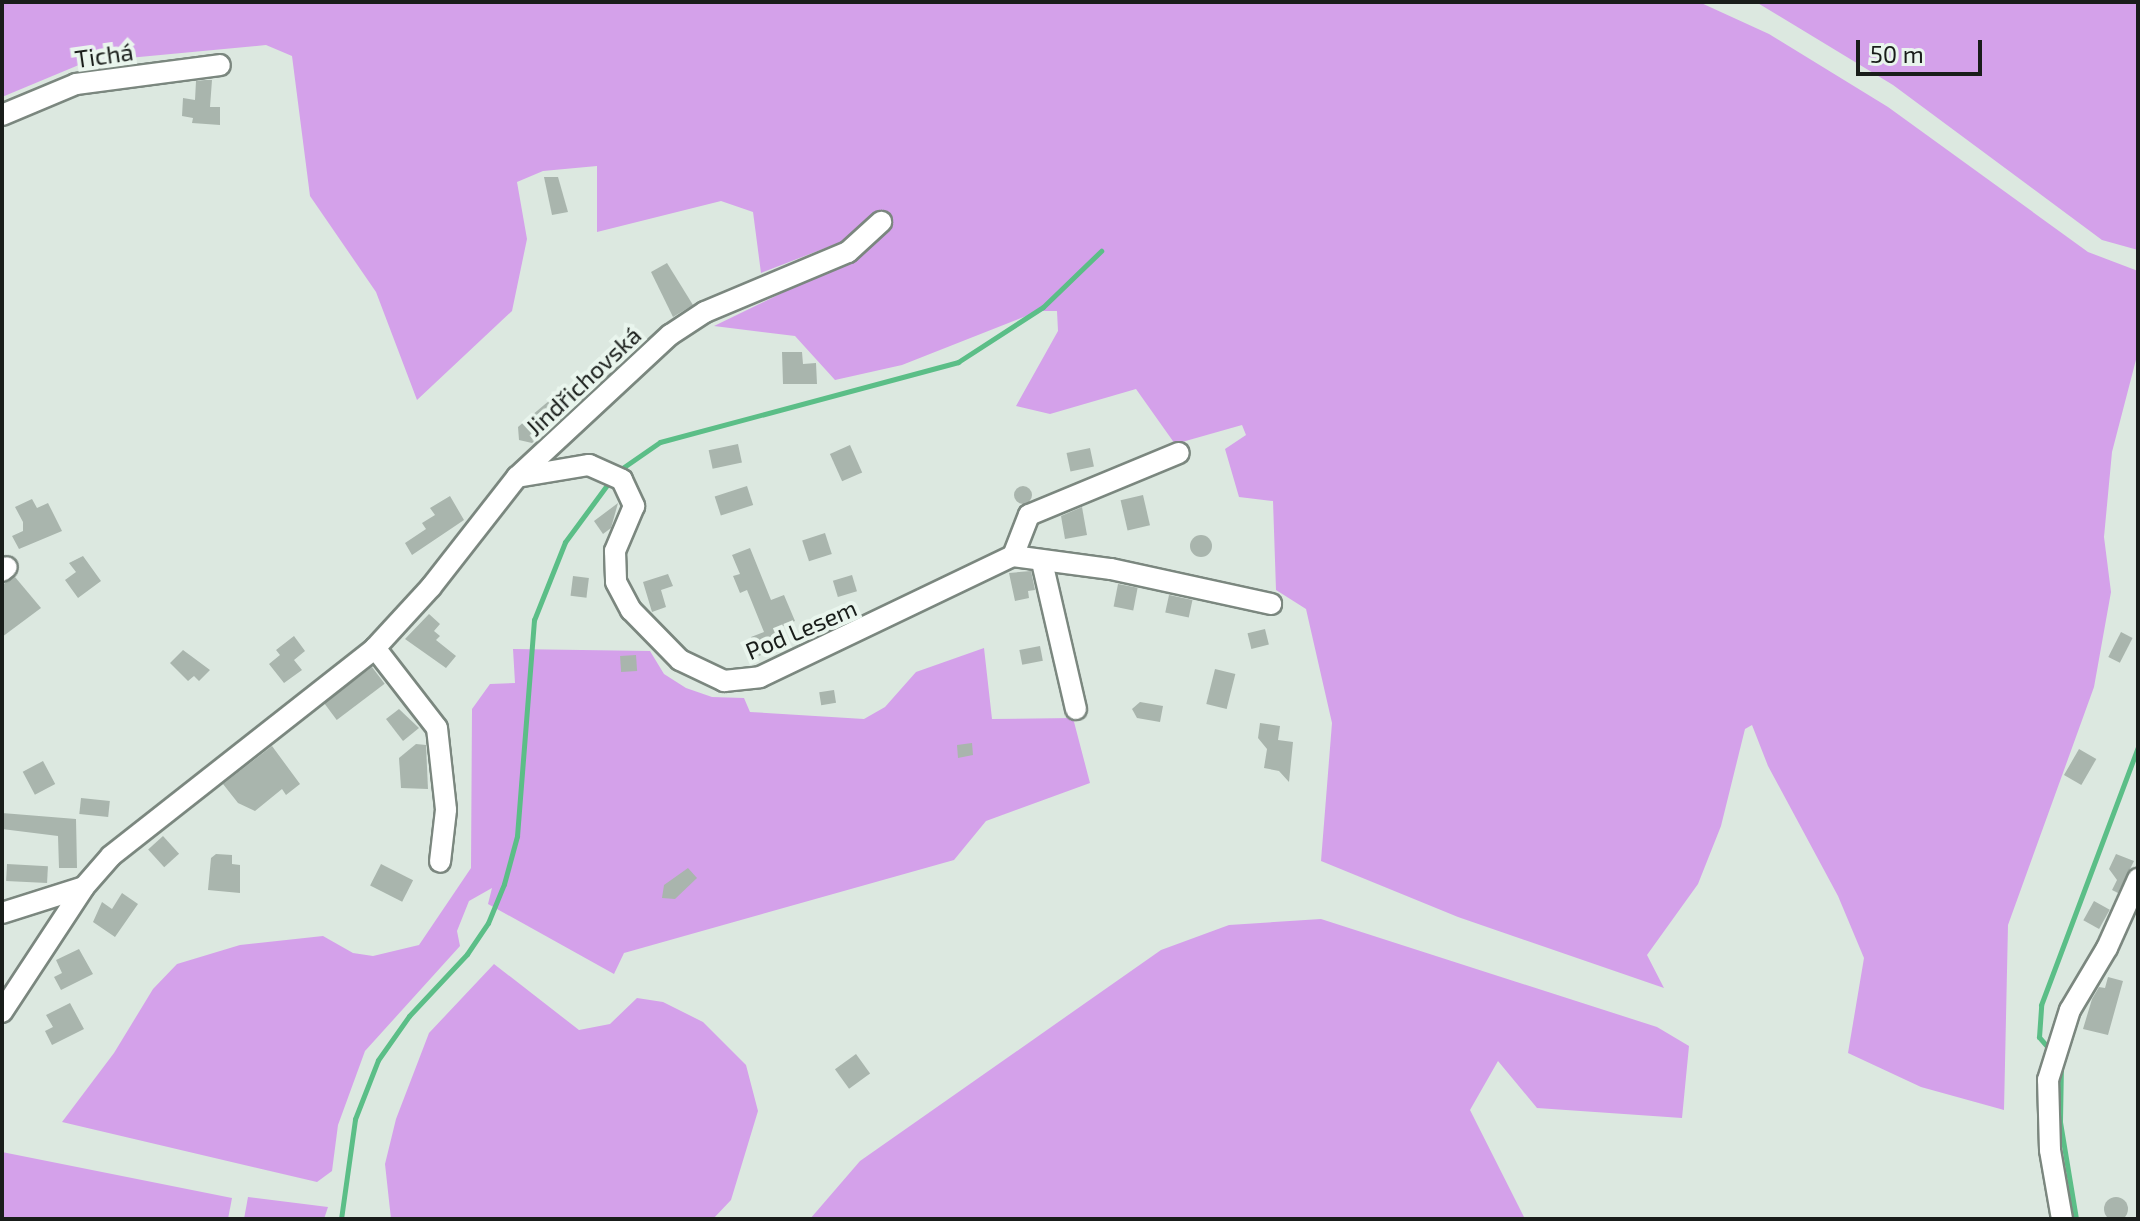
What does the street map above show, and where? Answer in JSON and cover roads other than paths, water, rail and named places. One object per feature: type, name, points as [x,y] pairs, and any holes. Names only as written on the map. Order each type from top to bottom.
[{"type":"street","name":"Tichá","points":[[2,115],[76,84],[220,65]]},
{"type":"street","name":"Jindřichovská","points":[[2,1012],[84,887],[111,856],[375,648],[431,587],[517,477],[670,335],[705,312],[848,252],[881,222]]},
{"type":"street","points":[[1179,453],[1029,515],[1013,556],[1111,569],[1271,604]]},
{"type":"street","name":"Pod Lesem","points":[[517,477],[589,465],[622,480],[634,506],[615,551],[616,582],[631,610],[680,660],[724,681],[760,677],[1013,556]]},
{"type":"street","points":[[1042,562],[1076,709]]},
{"type":"street","points":[[375,648],[437,728],[446,810],[440,862]]},
{"type":"street","points":[[2062,1219],[2050,1150],[2051,1068],[2056,1046],[2138,879]]},
{"type":"street","points":[[2,913],[84,887]]},
{"type":"waterway","points":[[621,469],[660,442],[958,362],[1043,307],[1101,251]]},
{"type":"waterway","points":[[341,1219],[355,1119],[378,1060],[409,1016],[467,954],[488,923],[504,884],[517,836],[534,620],[565,542],[610,481]]},
{"type":"waterway","points":[[2052,1052],[2039,1037],[2041,1005],[2138,747]]},
{"type":"waterway","points":[[2061,1063],[2060,1122],[2076,1219]]}]
